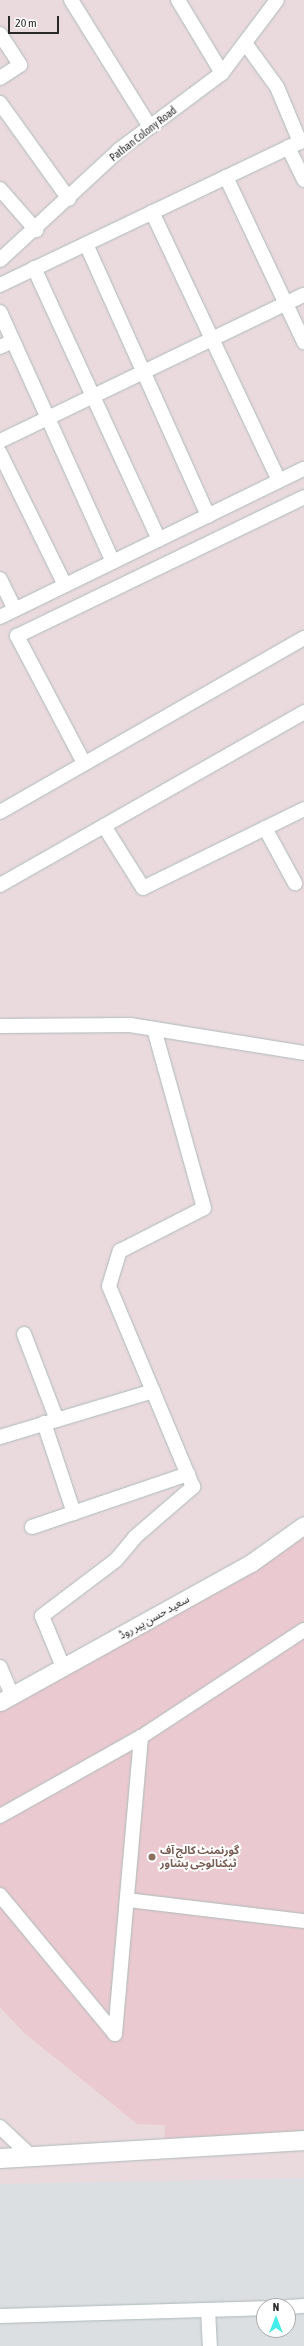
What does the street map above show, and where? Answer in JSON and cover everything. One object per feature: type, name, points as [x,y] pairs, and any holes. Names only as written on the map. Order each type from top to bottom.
[{"type":"main road","points":[[0,2158],[304,2140]]},
{"type":"street","points":[[71,0],[150,127]]},
{"type":"street","points":[[178,0],[222,73]]},
{"type":"street","name":"Pathan Colony Road","points":[[0,260],[36,230],[119,150],[222,73],[277,0]]},
{"type":"street","points":[[0,34],[5,52],[20,65],[0,78]]},
{"type":"street","points":[[245,43],[277,87],[297,143],[304,180]]},
{"type":"street","points":[[0,102],[69,199]]},
{"type":"street","points":[[0,285],[297,143]]},
{"type":"street","points":[[226,177],[304,342]]},
{"type":"street","points":[[0,189],[36,230]]},
{"type":"street","points":[[152,212],[211,340],[279,481]]},
{"type":"street","points":[[86,244],[208,516]]},
{"type":"street","points":[[34,268],[159,540]]},
{"type":"street","points":[[0,441],[304,295]]},
{"type":"street","points":[[0,312],[113,562]]},
{"type":"street","points":[[0,347],[13,341]]},
{"type":"street","points":[[0,453],[65,585]]},
{"type":"street","points":[[0,617],[304,469]]},
{"type":"street","points":[[84,763],[16,636],[304,497]]},
{"type":"street","points":[[0,579],[15,610]]},
{"type":"street","points":[[0,812],[304,638]]},
{"type":"street","points":[[0,885],[304,712]]},
{"type":"street","points":[[104,826],[143,888],[304,809]]},
{"type":"street","points":[[265,828],[296,883]]},
{"type":"street","points":[[0,1026],[130,1025],[304,1053]]},
{"type":"street","points":[[63,1667],[42,1616],[116,1560],[135,1537],[193,1487],[108,1286],[120,1251],[204,1208],[154,1029]]},
{"type":"street","points":[[24,1334],[50,1422],[74,1513]]},
{"type":"street","points":[[0,1437],[153,1391]]},
{"type":"street","points":[[32,1527],[188,1474]]},
{"type":"street","name":"سعید حسن پیر روڈ","points":[[6,1699],[251,1564],[304,1525]]},
{"type":"street","points":[[0,1816],[141,1737],[304,1630]]},
{"type":"street","points":[[0,1667],[6,1699]]},
{"type":"street","points":[[0,1895],[115,2034],[141,1737]]},
{"type":"street","points":[[127,1900],[304,1921]]},
{"type":"street","points":[[0,2127],[32,2157]]},
{"type":"street","points":[[0,2316],[256,2308]]},
{"type":"street","points":[[208,2310],[210,2346]]},
{"type":"shaded area","name":"گورنمنٹ کالج آف ٹیکنالوجی پشاور","points":[[304,1525],[304,2140],[164,2149],[165,2125],[137,2124],[23,2032],[0,2007],[0,1706]]},
{"type":"shaded area","points":[[304,2178],[304,2346],[0,2346],[0,2184]]},
{"type":"place","name":"گورنمنٹ کالج آف ٹیکنالوجی پشاور","points":[[152,1857]]}]
